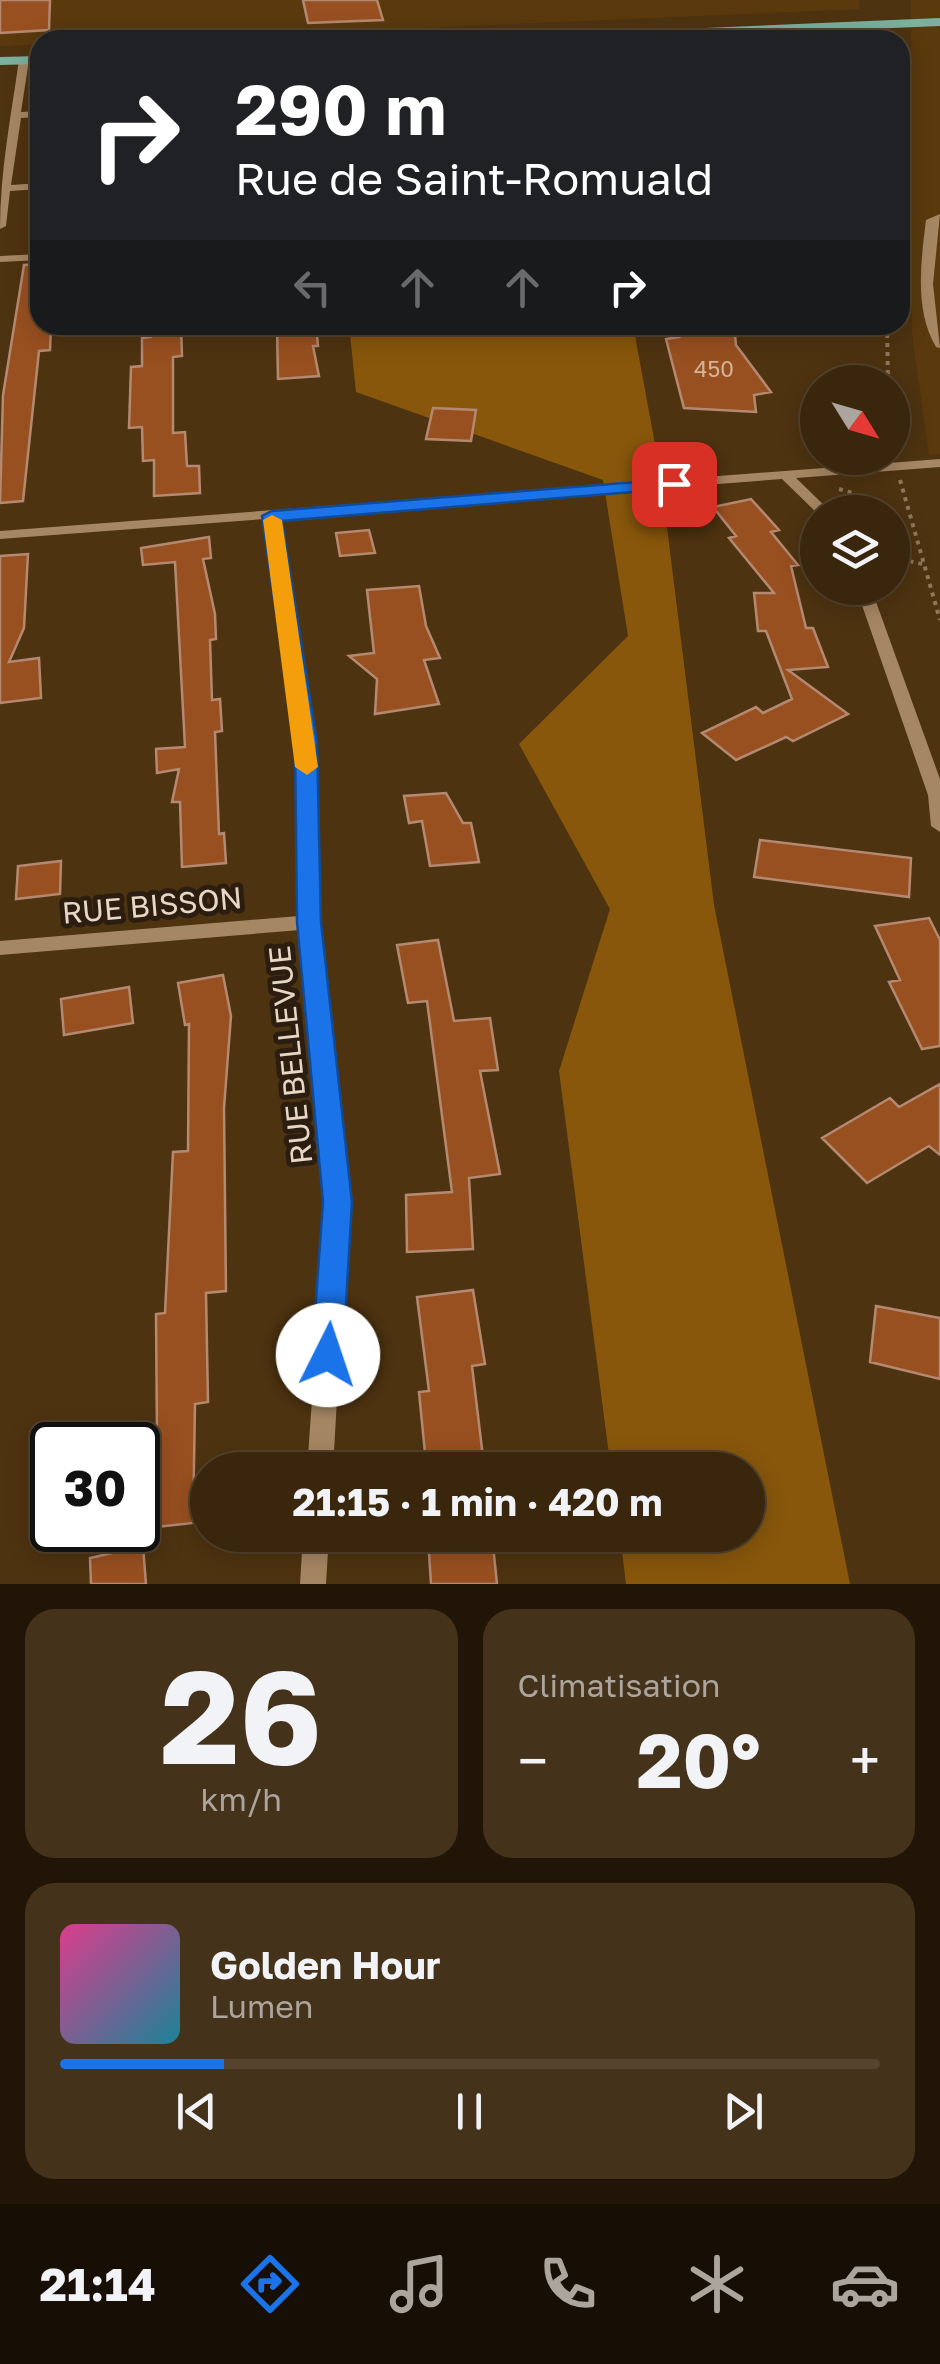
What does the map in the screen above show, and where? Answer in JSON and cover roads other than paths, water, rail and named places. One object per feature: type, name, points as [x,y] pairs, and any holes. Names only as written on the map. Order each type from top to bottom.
[{"type":"main road","points":[[751,30],[940,22]]},
{"type":"main road","points":[[0,62],[30,60]]},
{"type":"street","points":[[0,226],[24,60]]},
{"type":"street","points":[[15,115],[30,114]]},
{"type":"street","points":[[7,188],[30,187]]},
{"type":"street","points":[[940,217],[932,220],[928,259],[931,332],[940,344]]},
{"type":"street","points":[[0,259],[30,258]]},
{"type":"street","points":[[0,535],[940,463]]},
{"type":"street","points":[[785,475],[806,495]]},
{"type":"street","name":"RUE BELLEVUE","points":[[272,516],[306,742],[309,922],[337,1202],[321,1452]]},
{"type":"street","points":[[869,605],[936,795],[940,826]]},
{"type":"street","name":"RUE BISSON","points":[[0,948],[309,922]]},
{"type":"street","points":[[313,1584],[315,1552]]}]
